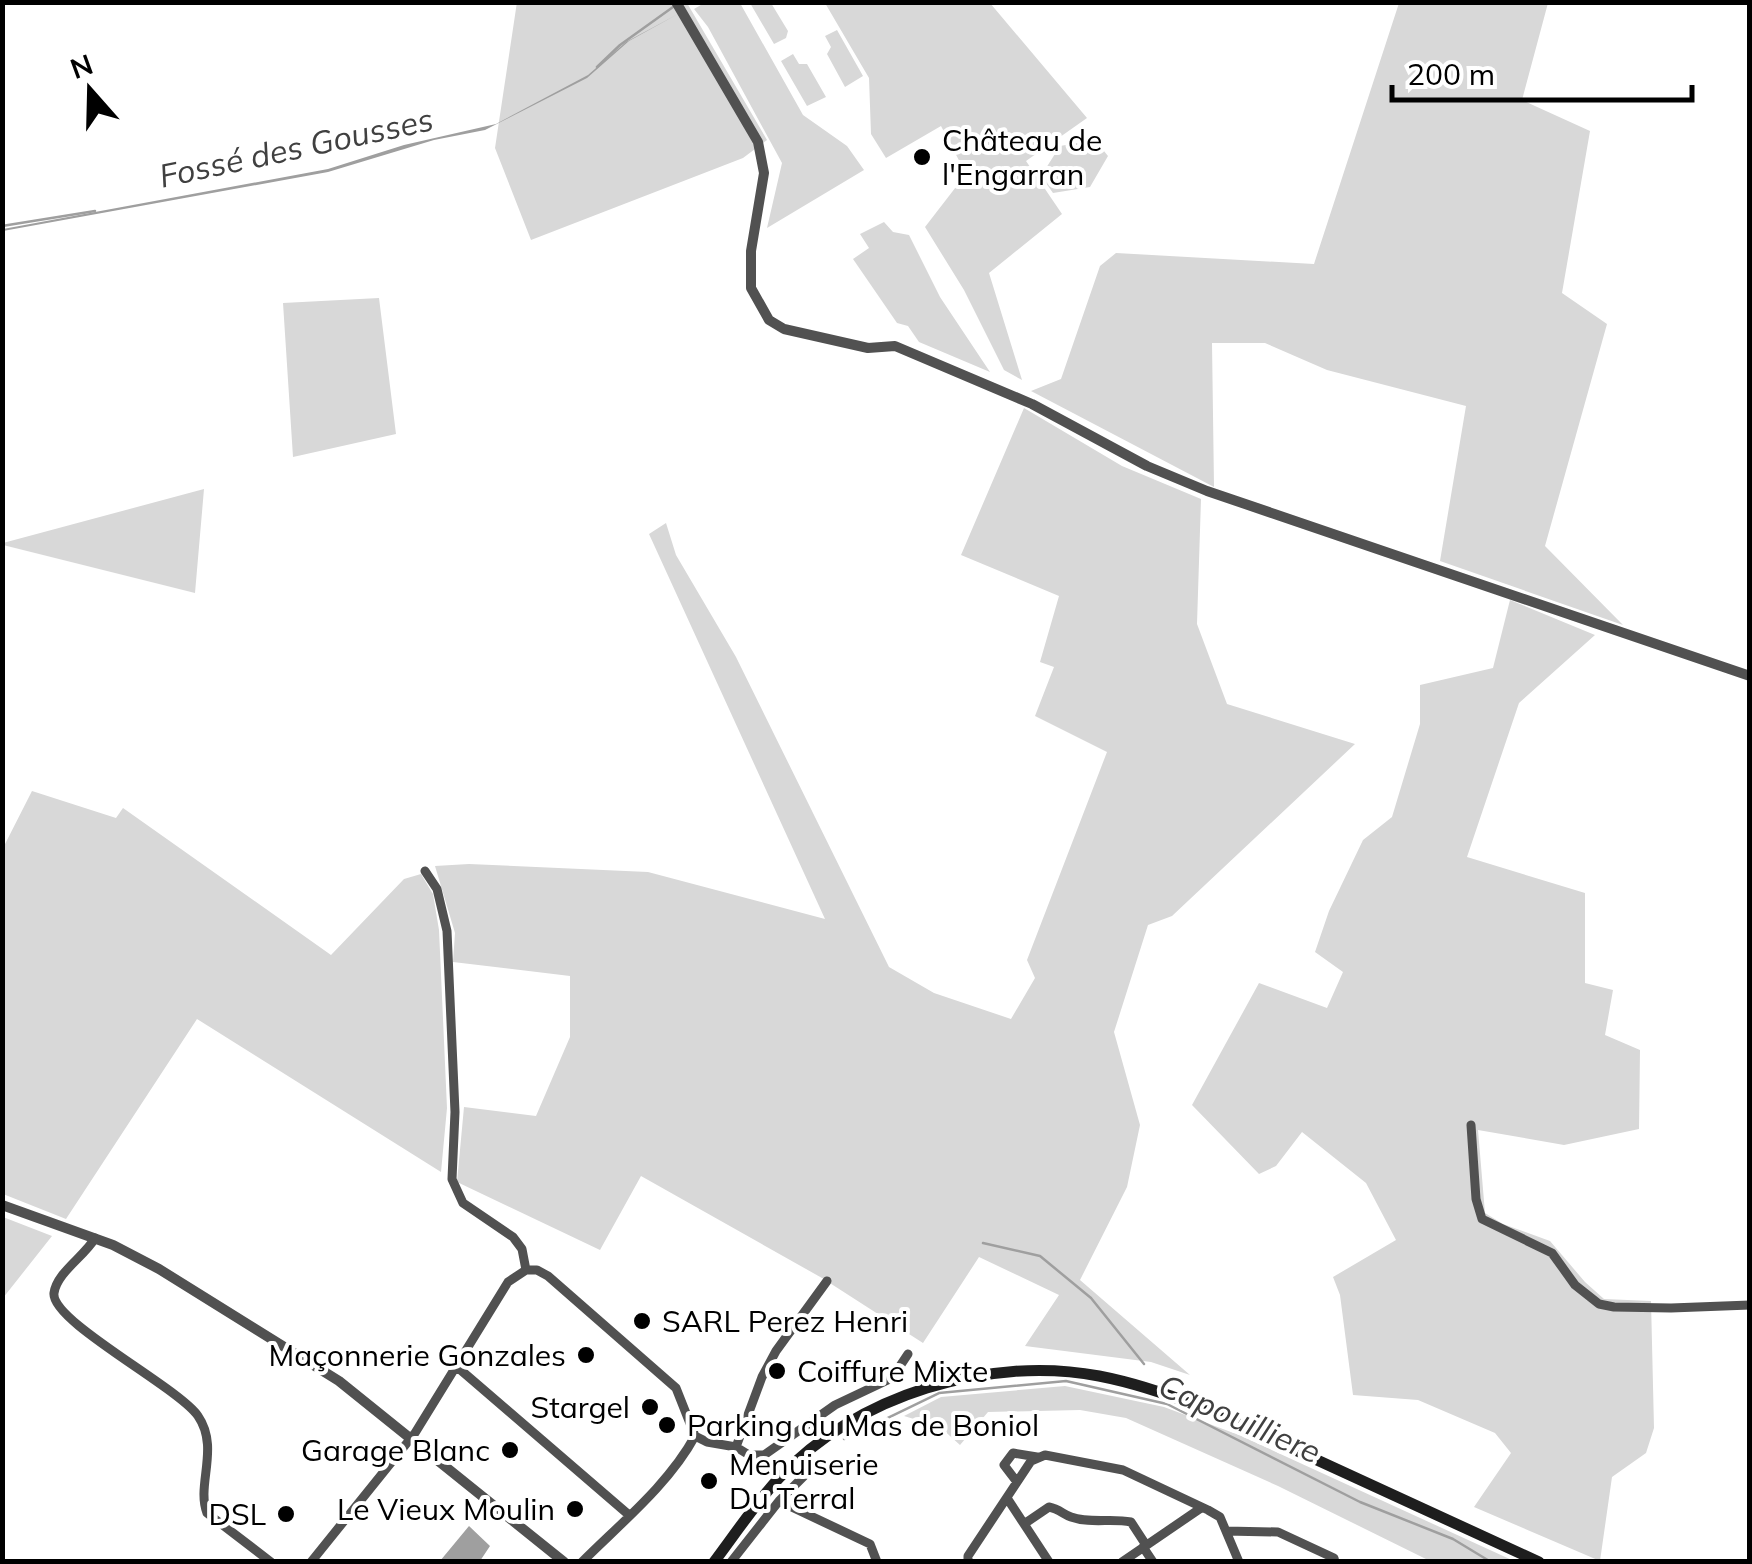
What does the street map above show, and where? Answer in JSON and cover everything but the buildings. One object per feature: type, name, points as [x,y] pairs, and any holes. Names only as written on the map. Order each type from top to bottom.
[{"type":"main road","points":[[714,1562],[781,1476],[843,1427],[950,1381],[1038,1371],[1097,1376],[1169,1395],[1538,1562]]},
{"type":"street","points":[[676,2],[749,123],[762,158],[764,173],[751,250],[750,288],[769,320],[784,328],[868,348],[895,346],[1032,404],[1147,466],[1208,491],[1750,676]]},
{"type":"street","points":[[425,871],[436,889],[447,931],[455,1112],[452,1179],[463,1203],[513,1237],[522,1249],[526,1270]]},
{"type":"street","points":[[1471,1125],[1476,1199],[1482,1218],[1552,1253],[1586,1296],[1614,1307],[1750,1305]]},
{"type":"street","points":[[2,1205],[95,1238],[159,1268],[271,1338],[338,1381],[411,1436],[564,1562]]},
{"type":"street","points":[[95,1238],[59,1280],[55,1301],[78,1325],[196,1413],[207,1438],[203,1504],[207,1513],[272,1562]]},
{"type":"street","points":[[311,1562],[411,1436],[508,1282],[526,1270],[548,1276],[676,1388],[695,1436],[757,1456],[772,1451],[835,1405],[892,1378],[908,1354]]},
{"type":"street","points":[[736,1447],[771,1360],[827,1282]]},
{"type":"street","points":[[456,1366],[629,1515]]},
{"type":"street","points":[[582,1562],[629,1515],[695,1436]]},
{"type":"street","points":[[1017,1482],[1004,1465],[1013,1453],[1123,1470],[1220,1517],[1238,1562]]},
{"type":"street","points":[[968,1562],[968,1556],[1037,1457]]},
{"type":"street","points":[[731,1562],[779,1501],[811,1469]]},
{"type":"street","points":[[1007,1498],[1048,1562]]},
{"type":"street","points":[[779,1501],[870,1544],[877,1562]]},
{"type":"street","points":[[1024,1524],[1049,1507],[1068,1516],[1109,1523],[1130,1522],[1153,1562]]},
{"type":"street","points":[[1122,1562],[1201,1508]]},
{"type":"street","points":[[1226,1531],[1278,1532],[1334,1558],[1335,1562]]},
{"type":"shaded area","points":[[517,2],[687,3],[767,140],[743,158],[531,240],[495,148]]},
{"type":"shaded area","points":[[706,2],[740,3],[803,115],[847,146],[864,170],[767,228],[782,163],[708,27],[694,9]]},
{"type":"shaded area","points":[[750,3],[771,3],[788,31],[786,38],[774,44]]},
{"type":"shaded area","points":[[825,3],[990,3],[1087,118],[1026,161],[1062,214],[989,273],[1022,380],[1004,370],[964,290],[925,227],[959,183],[964,170],[941,126],[886,158],[871,134],[869,78]]},
{"type":"shaded area","points":[[1399,3],[1548,3],[1522,100],[1590,131],[1562,293],[1607,324],[1545,546],[1623,625],[1440,561],[1466,406],[1327,370],[1265,343],[1212,343],[1214,487],[1031,391],[1061,379],[1100,266],[1116,253],[1314,264]]},
{"type":"shaded area","points":[[678,14],[629,41],[587,78],[485,130],[434,140],[328,172],[3,231],[328,169],[404,145],[496,124],[588,75],[626,42]]},
{"type":"shaded area","points":[[837,30],[863,76],[845,87],[827,54],[831,47],[825,36]]},
{"type":"shaded area","points":[[793,54],[799,64],[807,64],[826,97],[807,106],[781,61]]},
{"type":"shaded area","points":[[1095,140],[1108,156],[1090,187],[1053,193],[1041,176],[1060,146]]},
{"type":"shaded area","points":[[884,222],[893,232],[909,235],[940,297],[990,372],[919,342],[908,326],[897,323],[853,259],[869,248],[860,234]]},
{"type":"shaded area","points":[[379,298],[396,434],[293,457],[283,303]]},
{"type":"shaded area","points":[[1024,408],[1122,466],[1201,499],[1197,624],[1227,704],[1355,744],[1172,916],[1148,925],[1114,1032],[1140,1125],[1127,1187],[1080,1280],[1190,1375],[1151,1362],[1025,1346],[1059,1295],[979,1257],[923,1343],[822,1278],[641,1176],[600,1250],[457,1182],[464,1107],[536,1116],[570,1037],[570,976],[453,962],[455,933],[435,866],[648,872],[825,919],[649,534],[666,523],[676,555],[736,657],[889,967],[934,993],[1011,1019],[1035,978],[1027,960],[1107,752],[1035,716],[1054,667],[1040,662],[1059,596],[961,555]]},
{"type":"shaded area","points":[[204,489],[195,593],[3,545],[3,543]]},
{"type":"shaded area","points":[[1510,600],[1595,635],[1519,703],[1467,857],[1585,893],[1585,983],[1613,990],[1605,1035],[1640,1050],[1639,1129],[1564,1145],[1478,1130],[1485,1213],[1550,1241],[1604,1299],[1651,1301],[1654,1428],[1646,1453],[1612,1477],[1600,1561],[1474,1507],[1511,1453],[1495,1433],[1418,1400],[1353,1395],[1340,1295],[1333,1277],[1396,1240],[1366,1183],[1302,1132],[1276,1166],[1259,1174],[1192,1105],[1259,983],[1327,1008],[1343,972],[1315,952],[1329,911],[1363,840],[1392,817],[1420,724],[1420,685],[1493,668]]},
{"type":"shaded area","points":[[32,791],[116,818],[123,808],[331,955],[404,879],[421,874],[433,894],[439,930],[447,1108],[441,1172],[197,1019],[66,1219],[3,1194],[3,848]]},
{"type":"shaded area","points":[[3,1217],[52,1236],[3,1298]]},
{"type":"shaded area","points":[[1065,1386],[1164,1407],[1239,1435],[1514,1561],[1430,1561],[1278,1486],[1126,1418],[1080,1410],[988,1412],[960,1445],[940,1427],[904,1416],[941,1397]]},
{"type":"shaded area","points":[[469,1526],[490,1546],[480,1561],[440,1561]]},
{"type":"waterway","name":"Fossé des Gousses","points":[[597,67],[620,45],[673,7]]},
{"type":"waterway","name":"Fossé des Gousses","points":[[2,226],[95,211]]},
{"type":"waterway","name":"Capouilliere","points":[[983,1243],[1040,1256],[1091,1298],[1144,1364]]},
{"type":"waterway","name":"Capouilliere","points":[[844,1439],[939,1393],[1066,1381],[1167,1404],[1360,1502],[1453,1539],[1491,1562]]},
{"type":"place","name":"Château de l'Engarran","points":[[922,157]]},
{"type":"place","name":"SARL Perez Henri","points":[[642,1321]]},
{"type":"place","name":"Maçonnerie Gonzales","points":[[586,1355]]},
{"type":"place","name":"Coiffure Mixte","points":[[777,1371]]},
{"type":"place","name":"Stargel","points":[[650,1407]]},
{"type":"place","name":"Parking du Mas de Boniol","points":[[667,1425]]},
{"type":"place","name":"Garage Blanc","points":[[510,1450]]},
{"type":"place","name":"Menuiserie Du Terral","points":[[709,1481]]},
{"type":"place","name":"Le Vieux Moulin","points":[[575,1509]]},
{"type":"place","name":"DSL","points":[[286,1514]]}]
